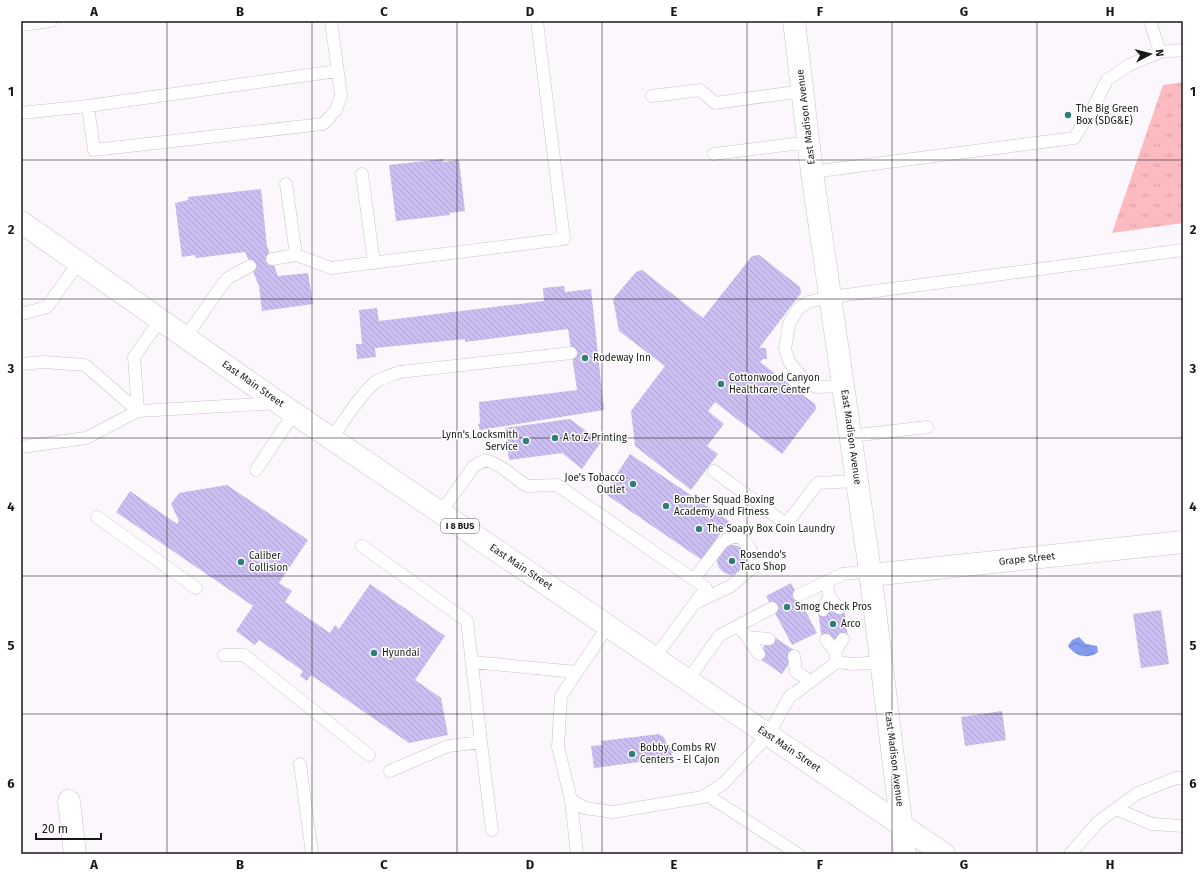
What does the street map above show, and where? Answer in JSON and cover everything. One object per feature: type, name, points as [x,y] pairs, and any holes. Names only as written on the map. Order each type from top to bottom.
[{"type":"street","name":"East Madison Avenue","points":[[794,21],[812,172],[870,573],[905,854]]},
{"type":"street","name":"East Main Street","points":[[21,222],[287,408],[944,854]]},
{"type":"street","name":"Grape Street","points":[[870,573],[1183,542]]},
{"type":"street","points":[[69,801],[75,854]]},
{"type":"lane","points":[[21,25],[51,21]]},
{"type":"lane","points":[[88,106],[94,150],[323,124],[336,110],[341,95],[331,21]]},
{"type":"lane","points":[[272,259],[296,255],[331,268],[564,239],[537,21]]},
{"type":"lane","points":[[1150,21],[1160,52]]},
{"type":"lane","points":[[812,172],[1074,138],[1093,108],[1107,80],[1129,65],[1160,52],[1183,50]]},
{"type":"lane","points":[[21,113],[88,106],[337,71]]},
{"type":"lane","points":[[652,96],[700,90],[715,103],[803,91]]},
{"type":"lane","points":[[714,154],[809,142]]},
{"type":"lane","points":[[362,174],[374,263]]},
{"type":"lane","points":[[286,184],[296,255]]},
{"type":"lane","points":[[843,386],[816,387],[805,381],[790,363],[785,349],[789,324],[798,309],[808,302],[831,297],[1183,250]]},
{"type":"lane","points":[[21,314],[47,307],[78,263]]},
{"type":"lane","points":[[186,337],[228,278],[250,266]]},
{"type":"lane","points":[[138,411],[134,357],[160,320]]},
{"type":"lane","points":[[332,438],[367,390],[376,382],[400,372],[571,353]]},
{"type":"lane","points":[[21,364],[44,362],[85,365],[138,411]]},
{"type":"lane","points":[[21,447],[86,438],[138,411],[287,408],[256,470]]},
{"type":"lane","points":[[851,436],[927,427]]},
{"type":"lane","points":[[441,512],[474,466],[485,460],[500,466],[526,486],[557,485],[706,588],[654,657]]},
{"type":"lane","points":[[714,471],[786,524],[818,483],[857,481]]},
{"type":"lane","points":[[97,517],[196,588]]},
{"type":"lane","points":[[694,579],[721,544],[727,539],[738,536],[747,543],[753,555],[753,567],[731,586],[694,604]]},
{"type":"lane","points":[[362,546],[467,621],[492,830]]},
{"type":"lane","points":[[799,595],[843,574],[870,573]]},
{"type":"lane","points":[[823,610],[829,597],[827,581]]},
{"type":"lane","points":[[829,597],[839,608]]},
{"type":"lane","points":[[688,680],[720,635],[772,608]]},
{"type":"lane","points":[[577,854],[571,800],[558,747],[561,696],[608,626]]},
{"type":"lane","points":[[738,626],[759,654]]},
{"type":"lane","points":[[747,637],[769,639]]},
{"type":"lane","points":[[571,800],[585,808],[613,812],[703,797],[724,783],[768,735],[790,696],[810,681],[836,656],[843,639]]},
{"type":"lane","points":[[826,640],[836,656],[853,664],[881,662]]},
{"type":"lane","points":[[224,655],[244,655],[369,755]]},
{"type":"lane","points":[[794,656],[790,672],[810,681]]},
{"type":"lane","points":[[472,662],[577,672]]},
{"type":"lane","points":[[390,771],[448,746],[482,742]]},
{"type":"lane","points":[[300,764],[312,854]]},
{"type":"lane","points":[[1070,854],[1099,821],[1138,793],[1176,778],[1183,778]]},
{"type":"lane","points":[[706,795],[798,854]]},
{"type":"lane","points":[[1116,809],[1152,824],[1183,826]]},
{"type":"green space","points":[[1183,82],[1183,223],[1112,233],[1163,85]]},
{"type":"water","points":[[1079,637],[1086,644],[1097,646],[1098,652],[1090,656],[1082,656],[1074,652],[1068,646],[1072,640]]},
{"type":"building","points":[[443,159],[443,162],[459,160],[465,211],[449,213],[450,215],[396,221],[389,165]]},
{"type":"building","points":[[261,189],[267,246],[278,276],[308,273],[313,304],[262,311],[259,286],[245,252],[196,258],[195,255],[182,257],[175,203],[188,200],[188,197]]},
{"type":"building","name":"Cottonwood Canyon Healthcare Center","points":[[759,255],[800,287],[801,293],[760,347],[766,348],[767,359],[763,359],[760,362],[815,404],[816,409],[782,454],[715,402],[708,411],[724,424],[707,446],[718,454],[691,490],[635,446],[631,411],[665,366],[619,331],[613,299],[636,272],[642,270],[703,318],[752,256]]},
{"type":"building","name":"Rodeway Inn","points":[[564,286],[565,292],[591,289],[604,410],[480,430],[478,424],[480,423],[479,402],[577,390],[568,329],[465,342],[465,339],[375,348],[376,357],[357,359],[356,344],[362,344],[359,310],[377,308],[379,321],[544,301],[543,288]]},
{"type":"building","points":[[570,419],[601,442],[582,469],[562,453],[509,460],[505,428]]},
{"type":"building","points":[[630,454],[729,521],[702,560],[604,493]]},
{"type":"building","points":[[227,485],[308,540],[279,583],[292,591],[285,602],[330,633],[335,625],[339,629],[370,584],[445,636],[415,680],[441,698],[448,735],[409,743],[311,675],[307,681],[300,676],[303,671],[259,640],[255,645],[236,631],[253,606],[116,512],[130,491],[177,524],[179,521],[171,504],[179,493]]},
{"type":"building","name":"Rosendo's Taco Shop","points":[[732,545],[742,550],[747,560],[742,570],[732,575],[722,570],[717,560],[722,550]]},
{"type":"building","name":"Smog Check Pros","points":[[791,583],[817,633],[792,645],[766,596]]},
{"type":"building","name":"Arco","points":[[844,608],[848,638],[822,641],[818,611]]},
{"type":"building","points":[[1161,610],[1169,664],[1141,668],[1133,614]]},
{"type":"building","points":[[771,635],[797,652],[782,674],[757,657]]},
{"type":"building","points":[[1002,711],[1006,740],[965,746],[961,717]]},
{"type":"building","name":"Bobby Combs RV Centers - El Cajon","points":[[659,734],[664,737],[667,745],[675,750],[666,762],[662,759],[594,768],[591,746],[602,745],[601,741]]},
{"type":"place","name":"The Big Green Box (SDG&E)","points":[[1068,115]]},
{"type":"place","name":"Rodeway Inn","points":[[585,358]]},
{"type":"place","name":"Cottonwood Canyon Healthcare Center","points":[[721,384]]},
{"type":"place","name":"A to Z Printing","points":[[555,438]]},
{"type":"place","name":"Lynn's Locksmith Service","points":[[526,441]]},
{"type":"place","name":"Joe's Tobacco Outlet","points":[[633,484]]},
{"type":"place","name":"Bomber Squad Boxing Academy and Fitness","points":[[666,506]]},
{"type":"place","name":"The Soapy Box Coin Laundry","points":[[699,529]]},
{"type":"place","name":"Rosendo's Taco Shop","points":[[732,561]]},
{"type":"place","name":"Caliber Collision","points":[[241,562]]},
{"type":"place","name":"Smog Check Pros","points":[[787,607]]},
{"type":"place","name":"Arco","points":[[833,624]]},
{"type":"place","name":"Hyundai","points":[[374,653]]},
{"type":"place","name":"Bobby Combs RV Centers - El Cajon","points":[[632,754]]}]
